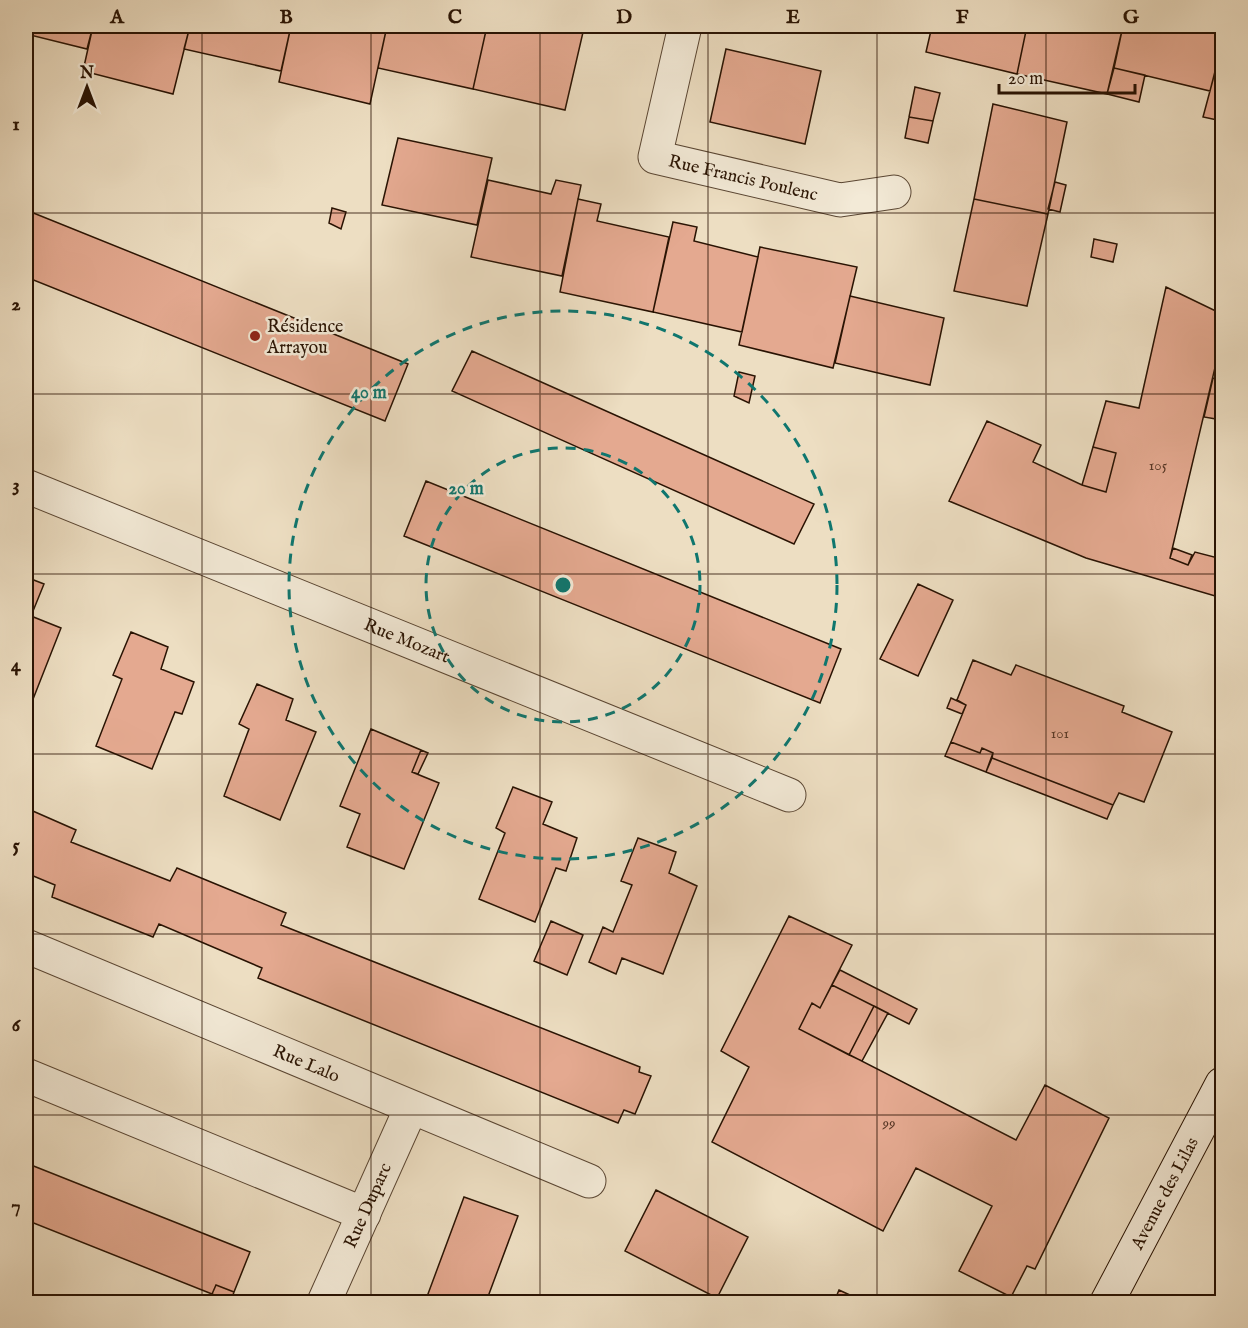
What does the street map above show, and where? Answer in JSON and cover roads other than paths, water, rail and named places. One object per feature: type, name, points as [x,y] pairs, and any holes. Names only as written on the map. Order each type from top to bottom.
[{"type":"street","name":"Rue Francis Poulenc","points":[[685,26],[655,157],[840,200],[894,192]]},
{"type":"street","name":"Rue Mozart","points":[[26,486],[789,795]]},
{"type":"street","name":"Rue Lalo","points":[[26,946],[589,1181]]},
{"type":"street","points":[[26,1075],[364,1214]]},
{"type":"street","name":"Avenue des Lilas","points":[[1107,1302],[1222,1084]]},
{"type":"street","name":"Rue Duparc","points":[[324,1302],[411,1108]]},
{"type":"place","name":"Résidence Arrayou","points":[[255,336]]}]
